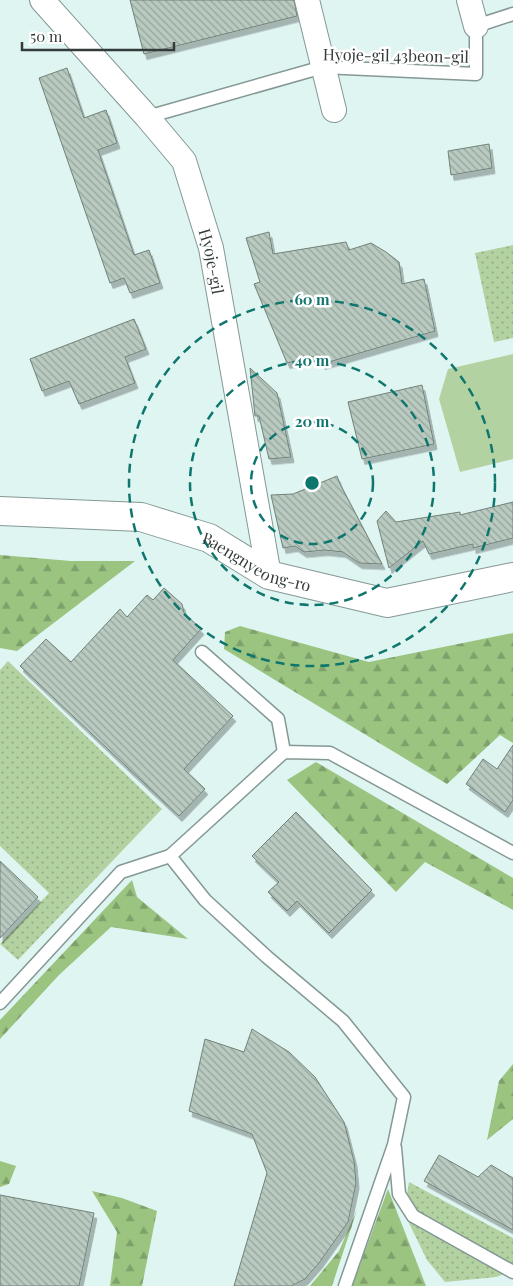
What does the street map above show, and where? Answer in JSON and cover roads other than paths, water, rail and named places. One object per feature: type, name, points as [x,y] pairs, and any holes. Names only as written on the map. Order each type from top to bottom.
[{"type":"street","name":"Hyoje-gil","points":[[42,0],[184,161],[211,248],[270,575]]},
{"type":"street","points":[[307,0],[334,110]]},
{"type":"street","points":[[469,0],[476,26]]},
{"type":"street","name":"Baengnyeong-ro","points":[[0,511],[141,517],[209,538],[270,575],[387,603],[513,577]]},
{"type":"lane","name":"Hyoje-gil 43beon-gil","points":[[147,117],[323,67],[476,74],[476,26],[513,14]]},
{"type":"lane","points":[[202,652],[278,719],[284,752]]},
{"type":"lane","points":[[0,1004],[121,872],[170,856],[284,752],[330,752],[513,853]]},
{"type":"lane","points":[[170,856],[205,900],[267,957],[343,1021],[404,1097],[394,1145],[345,1286]]},
{"type":"lane","points":[[394,1145],[399,1194],[413,1216],[513,1272]]}]
